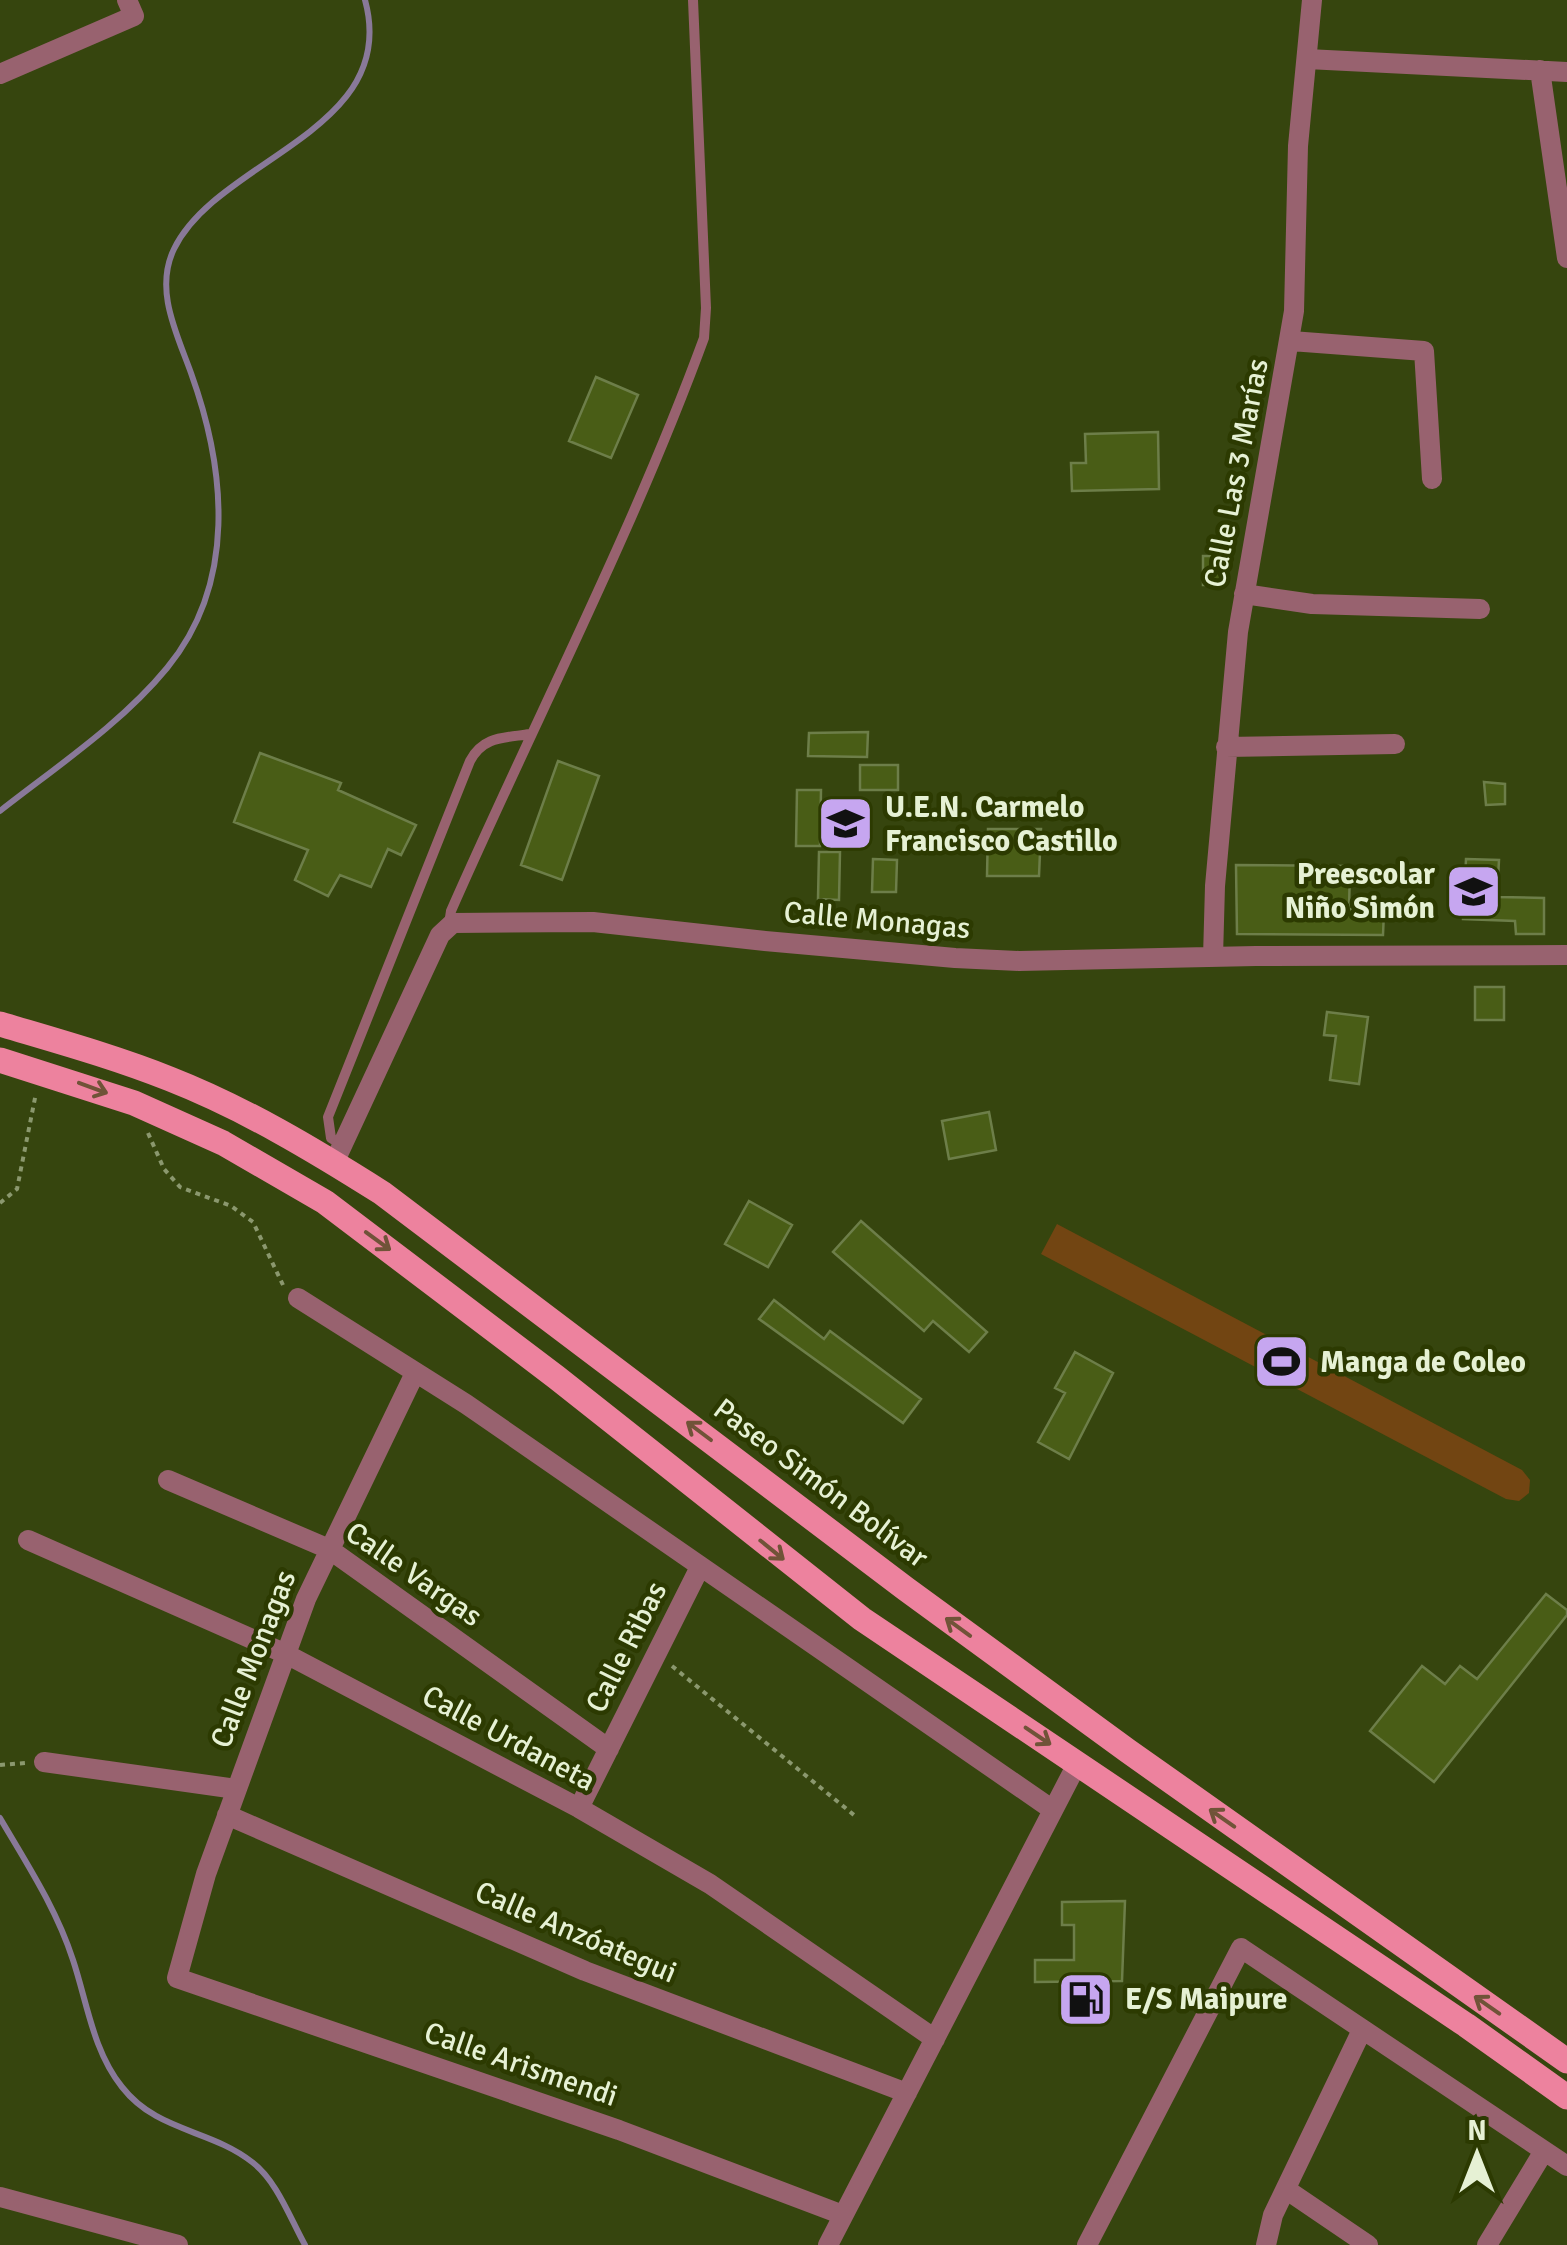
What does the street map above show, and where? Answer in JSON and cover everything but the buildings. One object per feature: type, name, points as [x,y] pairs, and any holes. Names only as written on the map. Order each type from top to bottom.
[{"type":"main road","name":"Paseo Simón Bolívar","points":[[0,1024],[173,1080],[338,1154],[422,1223],[1033,1682],[1567,2061]]},
{"type":"main road","points":[[0,1060],[134,1103],[223,1143],[325,1202],[542,1366],[798,1571],[908,1650],[1567,2097]]},
{"type":"street","points":[[0,74],[134,16],[127,0]]},
{"type":"street","name":"Calle Las 3 Marías","points":[[1212,957],[1226,747],[1244,594],[1291,341],[1298,146],[1312,0]]},
{"type":"street","points":[[1307,59],[1567,72]]},
{"type":"street","points":[[1540,70],[1567,258]]},
{"type":"street","points":[[1291,341],[1424,352],[1432,479]]},
{"type":"street","points":[[1244,594],[1330,606],[1480,609]]},
{"type":"street","points":[[1226,747],[1395,744]]},
{"type":"street","name":"Calle Monagas","points":[[448,925],[593,922],[1019,961],[1567,955]]},
{"type":"street","points":[[338,1154],[448,925]]},
{"type":"street","points":[[298,1298],[416,1372],[1053,1810]]},
{"type":"street","name":"Calle Monagas","points":[[177,1978],[227,1814],[286,1654],[329,1549],[416,1372]]},
{"type":"street","name":"Calle Vargas","points":[[168,1480],[329,1549],[608,1749]]},
{"type":"street","name":"Calle Urdaneta","points":[[28,1540],[286,1654],[579,1808],[710,1884],[935,2039]]},
{"type":"street","name":"Calle Ribas","points":[[579,1808],[700,1567]]},
{"type":"street","points":[[44,1762],[236,1789]]},
{"type":"street","points":[[828,2245],[1078,1762]]},
{"type":"street","name":"Calle Anzóategui","points":[[227,1814],[585,1971],[907,2093]]},
{"type":"street","points":[[1087,2245],[1241,1948],[1567,2166]]},
{"type":"street","name":"Calle Arismendi","points":[[177,1978],[619,2130],[843,2216]]},
{"type":"street","points":[[1266,2245],[1273,2215],[1362,2030]]},
{"type":"street","points":[[1487,2245],[1544,2151]]},
{"type":"street","points":[[1287,2190],[1368,2245]]},
{"type":"street","points":[[0,2198],[178,2245]]},
{"type":"lane","points":[[448,925],[530,734],[623,538],[704,338],[693,0]]},
{"type":"lane","points":[[338,1154],[328,1117],[470,761],[476,748],[490,740],[530,734]]},
{"type":"path","points":[[0,1203],[17,1188],[40,1071]]},
{"type":"path","points":[[134,1103],[171,1180],[194,1194],[231,1206],[253,1222],[282,1284],[298,1298]]},
{"type":"path","points":[[657,1654],[854,1816]]},
{"type":"path","points":[[0,1765],[44,1762]]},
{"type":"shaded area","name":"Manga de Coleo","points":[[1057,1224],[1522,1470],[1530,1480],[1529,1493],[1519,1501],[1506,1499],[1041,1254]]},
{"type":"waterway","points":[[0,811],[129,708],[167,668],[190,635],[215,563],[217,487],[203,410],[170,312],[168,264],[196,218],[227,190],[300,140],[332,112],[357,81],[369,45],[365,0]]},
{"type":"waterway","points":[[0,1818],[58,1922],[97,2042],[112,2073],[136,2102],[151,2113],[236,2151],[261,2170],[276,2189],[305,2245]]},
{"type":"place","name":"U.E.N. Carmelo Francisco Castillo","points":[[846,824]]},
{"type":"place","name":"Preescolar Niño Simón","points":[[1474,891]]},
{"type":"place","name":"Manga de Coleo","points":[[1281,1362]]},
{"type":"place","name":"E/S Maipure","points":[[1086,1999]]}]
